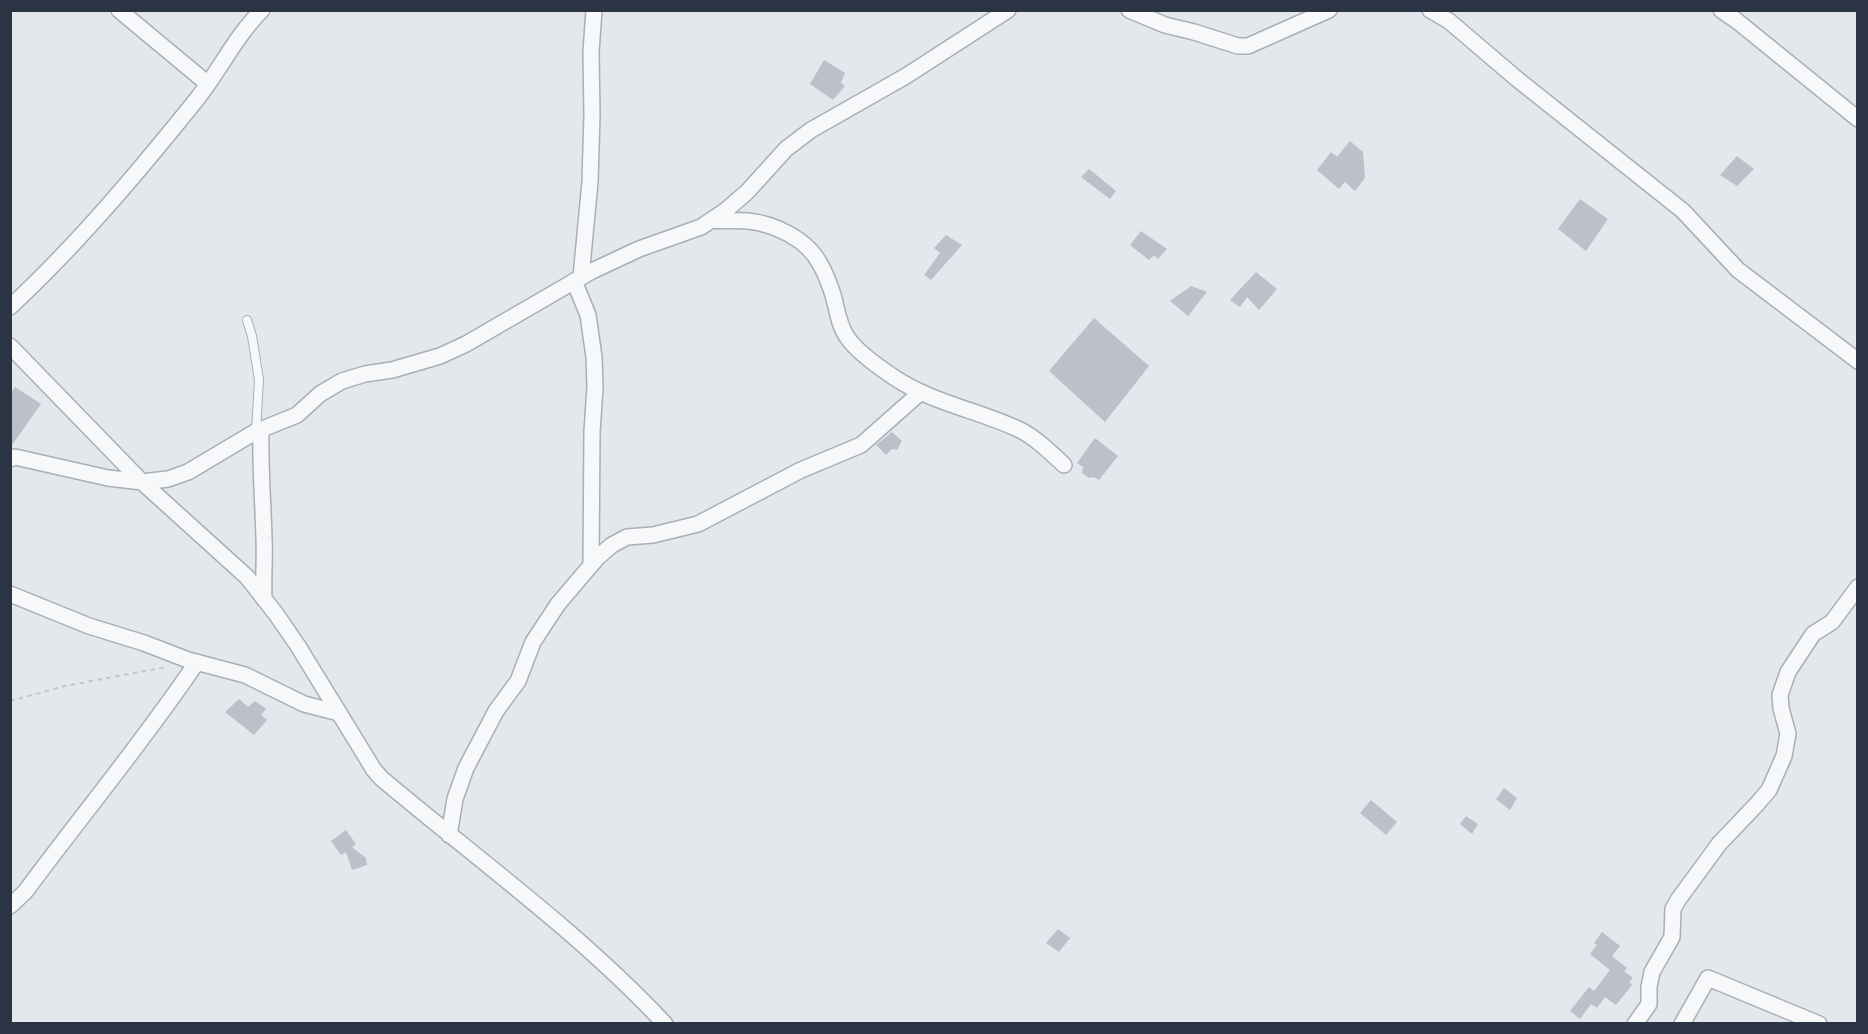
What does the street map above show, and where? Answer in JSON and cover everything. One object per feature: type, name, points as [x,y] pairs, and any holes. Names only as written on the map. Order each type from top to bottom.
[{"type":"street","points":[[119,10],[208,84]]},
{"type":"street","points":[[10,308],[116,196],[208,84],[236,39],[262,10]]},
{"type":"street","points":[[591,565],[594,357],[588,315],[578,279],[590,182],[591,52],[594,10]]},
{"type":"street","points":[[10,459],[15,457],[108,478],[142,482],[168,479],[188,472],[228,447],[297,415],[320,394],[342,381],[440,356],[466,344],[578,279],[639,249],[701,227],[747,192],[786,149],[811,130],[906,76],[1008,10]]},
{"type":"street","points":[[1129,10],[1165,25],[1238,46],[1248,46],[1329,10]]},
{"type":"street","points":[[1721,10],[1857,119]]},
{"type":"street","points":[[1435,12],[1683,211],[1738,270],[1857,361]]},
{"type":"street","points":[[711,220],[764,224],[783,231],[809,249],[820,263],[832,291],[842,330],[856,347],[895,378],[921,392],[1018,429],[1037,441],[1064,465]]},
{"type":"street","points":[[10,346],[142,482],[247,577],[298,646],[381,778],[554,919],[613,970],[665,1023]]},
{"type":"street","points":[[449,835],[455,799],[466,768],[496,711],[518,681],[533,642],[558,604],[612,544],[627,537],[653,535],[698,524],[801,470],[861,445],[921,392]]},
{"type":"street","points":[[259,431],[265,540],[264,599]]},
{"type":"street","points":[[1635,1023],[1649,1004],[1652,972],[1672,937],[1673,909],[1678,900],[1719,844],[1769,790],[1778,774],[1785,756],[1788,734],[1780,695],[1788,672],[1814,634],[1832,622],[1857,587]]},
{"type":"street","points":[[10,594],[89,626],[193,661],[245,675],[304,704],[339,713]]},
{"type":"street","points":[[10,906],[25,892],[153,725],[193,661]]},
{"type":"street","points":[[1682,1023],[1708,978],[1819,1023]]},
{"type":"lane","points":[[247,320],[259,380],[259,431]]},
{"type":"path","points":[[10,701],[65,686],[193,661]]},
{"type":"building","points":[[824,60],[845,73],[841,83],[845,86],[833,100],[810,84]]},
{"type":"building","points":[[1350,141],[1363,152],[1365,178],[1355,191],[1345,182],[1339,189],[1317,170],[1331,152],[1337,157]]},
{"type":"building","points":[[1737,156],[1754,169],[1737,186],[1720,175]]},
{"type":"building","points":[[1089,169],[1116,191],[1110,199],[1081,177]]},
{"type":"building","points":[[1580,199],[1608,219],[1586,251],[1558,229]]},
{"type":"building","points":[[1141,231],[1167,249],[1158,259],[1154,255],[1149,260],[1130,245]]},
{"type":"building","points":[[946,235],[962,245],[931,280],[924,275],[940,253],[934,248]]},
{"type":"building","points":[[1256,272],[1277,289],[1259,310],[1247,297],[1240,307],[1230,300]]},
{"type":"building","points":[[1191,286],[1207,292],[1188,316],[1170,301]]},
{"type":"building","points":[[1094,318],[1149,366],[1105,422],[1049,371]]},
{"type":"building","points":[[15,387],[41,404],[10,448],[10,394]]},
{"type":"building","points":[[892,432],[902,441],[897,450],[892,449],[886,455],[876,445]]},
{"type":"building","points":[[1095,438],[1118,456],[1099,480],[1094,477],[1089,478],[1082,473],[1083,467],[1077,463]]},
{"type":"building","points":[[239,699],[248,707],[255,701],[266,709],[261,715],[267,720],[254,735],[225,712]]},
{"type":"building","points":[[1504,788],[1517,798],[1510,810],[1496,799]]},
{"type":"building","points":[[1371,800],[1397,822],[1386,835],[1360,813]]},
{"type":"building","points":[[1466,816],[1478,824],[1472,834],[1460,824]]},
{"type":"building","points":[[346,830],[356,844],[352,847],[366,858],[367,865],[352,870],[346,852],[341,855],[331,841]]},
{"type":"building","points":[[1058,929],[1070,938],[1059,952],[1046,943]]},
{"type":"building","points":[[1602,932],[1620,946],[1612,956],[1627,968],[1624,971],[1633,978],[1629,982],[1632,985],[1616,1005],[1605,997],[1597,1008],[1591,1004],[1580,1019],[1570,1011],[1589,987],[1594,991],[1610,970],[1590,954],[1597,945],[1594,943]]}]
